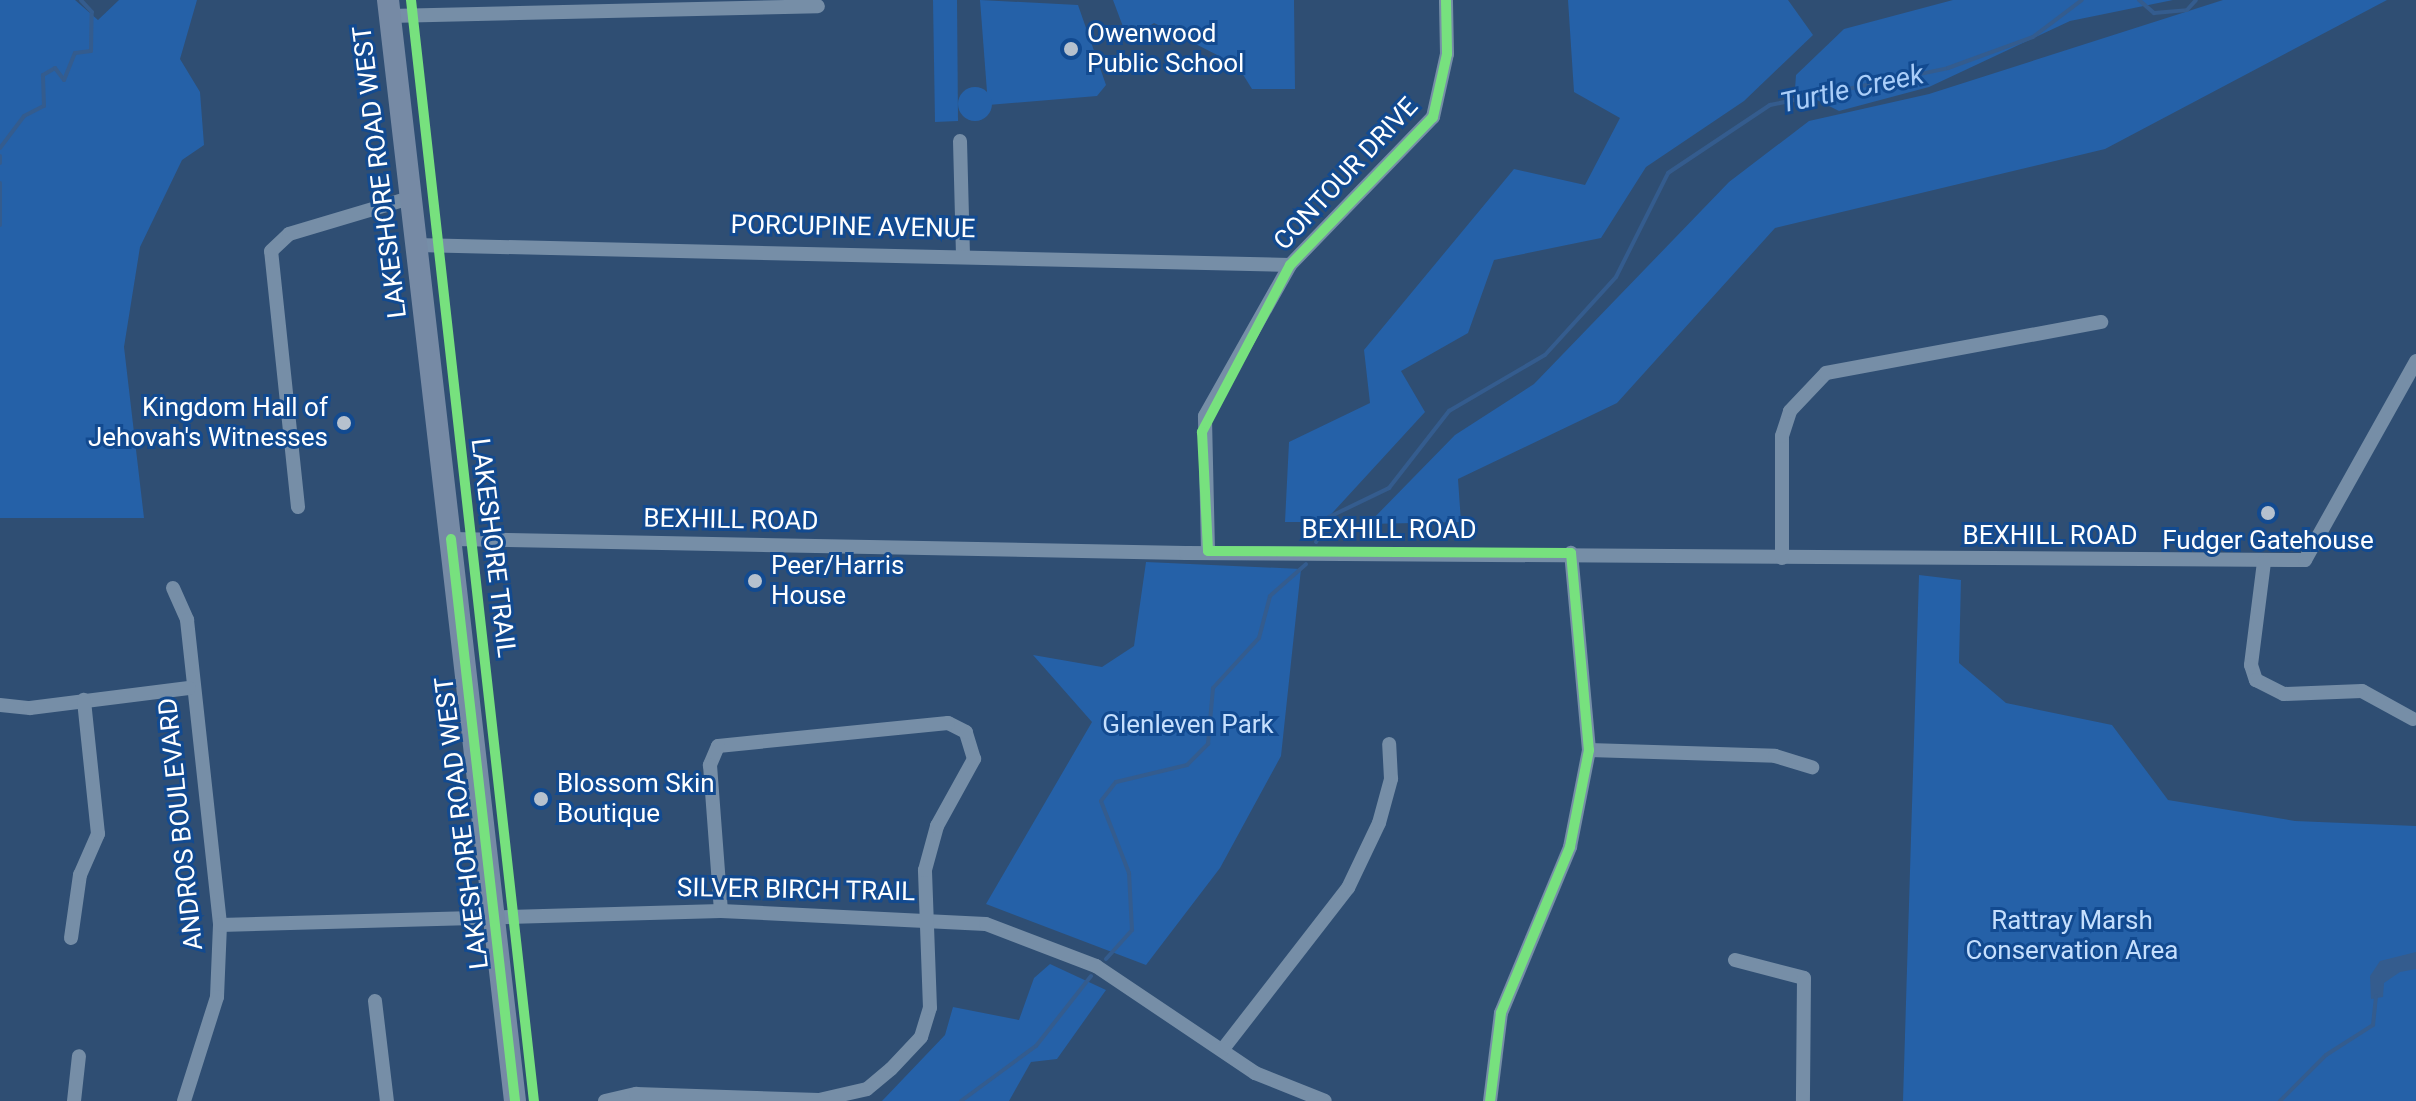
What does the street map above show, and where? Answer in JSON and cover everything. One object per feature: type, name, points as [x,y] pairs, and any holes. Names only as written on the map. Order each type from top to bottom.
[{"type":"main road","name":"LAKESHORE ROAD WEST","points":[[388,8],[496,916],[515,1101]]},
{"type":"street","name":"CONTOUR DRIVE","points":[[1208,551],[1205,416],[1290,265],[1433,117],[1447,54],[1446,0]]},
{"type":"street","points":[[388,8],[818,6]]},
{"type":"street","points":[[960,141],[963,252]]},
{"type":"street","points":[[298,507],[271,251],[289,234],[410,198]]},
{"type":"street","name":"PORCUPINE AVENUE","points":[[416,245],[963,252],[1290,265]]},
{"type":"street","points":[[1782,558],[1782,436],[1790,411],[1826,373],[2101,322]]},
{"type":"street","name":"BEXHILL ROAD","points":[[451,539],[1782,558],[2305,560],[2416,361]]},
{"type":"street","points":[[1490,1101],[1501,1013],[1570,847],[1589,750],[1571,553]]},
{"type":"street","points":[[2264,562],[2251,665],[2256,680],[2284,694],[2362,691],[2413,719]]},
{"type":"street","name":"ANDROS BOULEVARD","points":[[173,588],[187,620],[189,688],[220,925],[217,997],[184,1101]]},
{"type":"street","points":[[0,705],[84,700],[189,688]]},
{"type":"street","points":[[71,938],[80,875],[98,834],[84,700]]},
{"type":"street","points":[[605,1101],[636,1094],[819,1100],[867,1089],[921,1037],[925,1022],[923,916],[937,826],[974,759],[966,732],[948,723],[718,746],[710,765],[721,911]]},
{"type":"street","points":[[1223,1049],[1348,888],[1387,794],[1389,744]]},
{"type":"street","points":[[1589,750],[1775,756],[1812,767]]},
{"type":"street","name":"SILVER BIRCH TRAIL","points":[[220,925],[721,911],[923,916],[986,924],[1076,957],[1133,986],[1255,1073],[1325,1101]]},
{"type":"street","points":[[1735,960],[1804,978],[1803,1101]]},
{"type":"street","points":[[375,1001],[387,1101]]},
{"type":"street","points":[[74,1101],[79,1056]]},
{"type":"green space","points":[[0,0],[75,0],[98,20],[119,0],[197,0],[180,59],[200,92],[204,145],[182,160],[140,247],[124,347],[144,518],[0,518]]},
{"type":"green space","points":[[933,0],[957,0],[958,121],[935,122]]},
{"type":"green space","points":[[980,0],[1078,5],[1106,85],[1097,96],[988,105]]},
{"type":"green space","points":[[1113,0],[1294,0],[1295,89],[1252,89],[1237,65],[1154,23],[1128,40]]},
{"type":"green space","points":[[1568,0],[1788,0],[1813,35],[1744,101],[1646,167],[1601,238],[1494,260],[1468,333],[1401,371],[1425,412],[1324,522],[1285,522],[1289,442],[1370,403],[1364,350],[1514,169],[1585,185],[1620,118],[1574,92]]},
{"type":"green space","points":[[1953,0],[2173,0],[2070,21],[1929,87],[1839,111],[1795,89],[1796,75],[1844,29]]},
{"type":"green space","points":[[2223,0],[2387,0],[2105,149],[1775,228],[1617,403],[1458,479],[1461,522],[1368,524],[1455,435],[1534,384],[1729,182],[1809,121],[1929,94]]},
{"type":"green space","points":[[975,87],[987,92],[992,104],[987,116],[975,121],[963,116],[958,104],[963,92]]},
{"type":"green space","name":"Glenleven Park","points":[[1146,562],[1301,569],[1281,756],[1220,868],[1146,965],[986,904],[1092,722],[1033,655],[1102,667],[1134,646]]},
{"type":"green space","name":"Rattray Marsh Conservation Area","points":[[1919,575],[1961,580],[1959,663],[2006,703],[2112,725],[2168,800],[2295,821],[2416,826],[2416,1101],[1903,1101]]},
{"type":"green space","points":[[1050,964],[1106,990],[1057,1059],[1031,1062],[1009,1101],[882,1101],[945,1035],[953,1007],[1019,1020],[1034,978]]},
{"type":"shaded area","points":[[2416,952],[2416,969],[2400,972],[2384,983],[2383,997],[2371,999],[2370,976],[2380,961]]},
{"type":"waterway","points":[[0,148],[24,116],[44,106],[43,75],[55,68],[64,80],[75,53],[91,51],[92,12],[81,0]]},
{"type":"waterway","name":"Turtle Creek","points":[[1316,542],[1329,517],[1389,488],[1449,411],[1545,355],[1616,277],[1668,173],[1770,105],[1948,68],[2033,37],[2082,0]]},
{"type":"waterway","name":"Turtle Creek","points":[[2139,0],[2154,13],[2187,10],[2196,0]]},
{"type":"waterway","points":[[0,156],[0,163]]},
{"type":"waterway","points":[[0,183],[0,225]]},
{"type":"waterway","name":"Turtle Creek","points":[[1106,959],[1132,930],[1129,873],[1101,801],[1116,782],[1187,765],[1208,744],[1213,688],[1259,638],[1270,596],[1306,564]]},
{"type":"waterway","name":"Turtle Creek","points":[[961,1101],[1036,1046],[1091,976]]},
{"type":"waterway","points":[[2280,1101],[2326,1055],[2373,1025],[2376,996]]},
{"type":"cycle path","name":"LAKESHORE TRAIL","points":[[411,0],[534,1101]]},
{"type":"cycle path","points":[[1446,0],[1447,54],[1433,117],[1290,265],[1202,432],[1208,551],[1571,553],[1589,750],[1570,847],[1501,1013],[1490,1101]]},
{"type":"cycle path","points":[[451,539],[515,1101]]},
{"type":"place","name":"Owenwood Public School","points":[[1071,49]]},
{"type":"place","name":"Kingdom Hall of Jehovah's Witnesses","points":[[344,423]]},
{"type":"place","name":"Fudger Gatehouse","points":[[2268,513]]},
{"type":"place","name":"Peer/Harris House","points":[[755,581]]},
{"type":"place","name":"Blossom Skin Boutique","points":[[541,799]]}]
